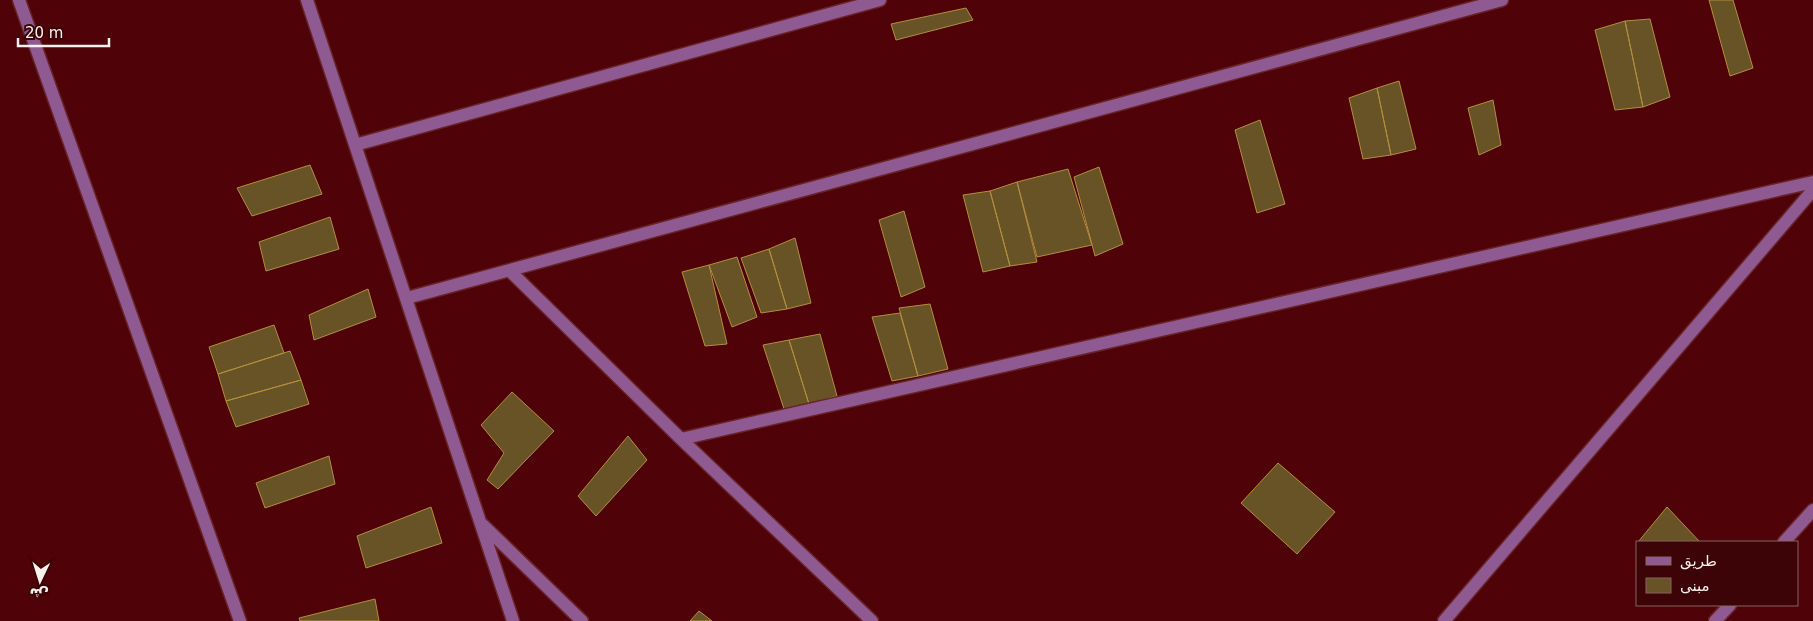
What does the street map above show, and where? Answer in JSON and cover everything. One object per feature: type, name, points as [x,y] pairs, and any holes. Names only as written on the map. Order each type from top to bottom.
[{"type":"street","points":[[19,0],[240,621]]},
{"type":"street","points":[[307,0],[513,621]]},
{"type":"street","points":[[355,145],[880,0]]},
{"type":"street","points":[[407,298],[1502,0]]},
{"type":"street","points":[[681,439],[1813,182]]},
{"type":"street","points":[[1444,621],[1813,190]]},
{"type":"street","points":[[510,270],[681,439],[872,621]]},
{"type":"street","points":[[1785,541],[1813,510]]},
{"type":"street","points":[[482,524],[582,621]]},
{"type":"street","points":[[1716,621],[1729,606]]},
{"type":"building","points":[[1709,0],[1733,0],[1753,68],[1730,76]]},
{"type":"building","points":[[966,8],[973,20],[896,40],[891,24]]},
{"type":"building","points":[[1650,19],[1670,97],[1643,107],[1625,21]]},
{"type":"building","points":[[1625,21],[1643,107],[1615,110],[1595,30]]},
{"type":"building","points":[[1399,81],[1416,149],[1391,155],[1377,88]]},
{"type":"building","points":[[1377,88],[1391,155],[1363,159],[1349,98]]},
{"type":"building","points":[[1493,100],[1501,145],[1479,155],[1468,108]]},
{"type":"building","points":[[1260,120],[1285,204],[1257,213],[1235,130]]},
{"type":"building","points":[[310,165],[322,194],[252,216],[237,188]]},
{"type":"building","points":[[1099,167],[1123,244],[1095,256],[1074,177]]},
{"type":"building","points":[[1068,169],[1092,245],[1037,257],[1017,182]]},
{"type":"building","points":[[1017,182],[1037,262],[1010,266],[990,191]]},
{"type":"building","points":[[990,191],[1010,266],[983,272],[963,195]]},
{"type":"building","points":[[904,211],[925,287],[901,297],[879,220]]},
{"type":"building","points":[[330,217],[339,249],[266,271],[259,242]]},
{"type":"building","points":[[795,238],[811,303],[787,309],[769,249]]},
{"type":"building","points":[[769,249],[787,309],[761,313],[741,258]]},
{"type":"building","points":[[737,257],[757,317],[732,327],[709,265]]},
{"type":"building","points":[[709,265],[727,344],[705,346],[682,272]]},
{"type":"building","points":[[368,289],[376,317],[314,340],[309,315]]},
{"type":"building","points":[[930,304],[948,369],[918,376],[899,308]]},
{"type":"building","points":[[900,313],[918,376],[892,381],[872,317]]},
{"type":"building","points":[[274,325],[284,353],[218,374],[209,347]]},
{"type":"building","points":[[820,334],[837,396],[809,404],[789,340]]},
{"type":"building","points":[[789,340],[809,404],[784,409],[763,345]]},
{"type":"building","points":[[290,351],[301,380],[226,401],[218,374]]},
{"type":"building","points":[[301,380],[309,404],[236,427],[226,401]]},
{"type":"building","points":[[512,392],[554,431],[498,489],[487,480],[504,453],[481,425]]},
{"type":"building","points":[[628,436],[647,460],[596,516],[578,496]]},
{"type":"building","points":[[329,456],[335,484],[265,508],[256,483]]},
{"type":"building","points":[[1278,463],[1335,512],[1297,554],[1241,503]]},
{"type":"building","points":[[431,507],[442,543],[366,568],[357,536]]},
{"type":"building","points":[[1667,507],[1699,541],[1639,541]]},
{"type":"building","points":[[375,599],[379,621],[300,621],[299,618]]},
{"type":"building","points":[[699,611],[712,621],[690,621]]}]
